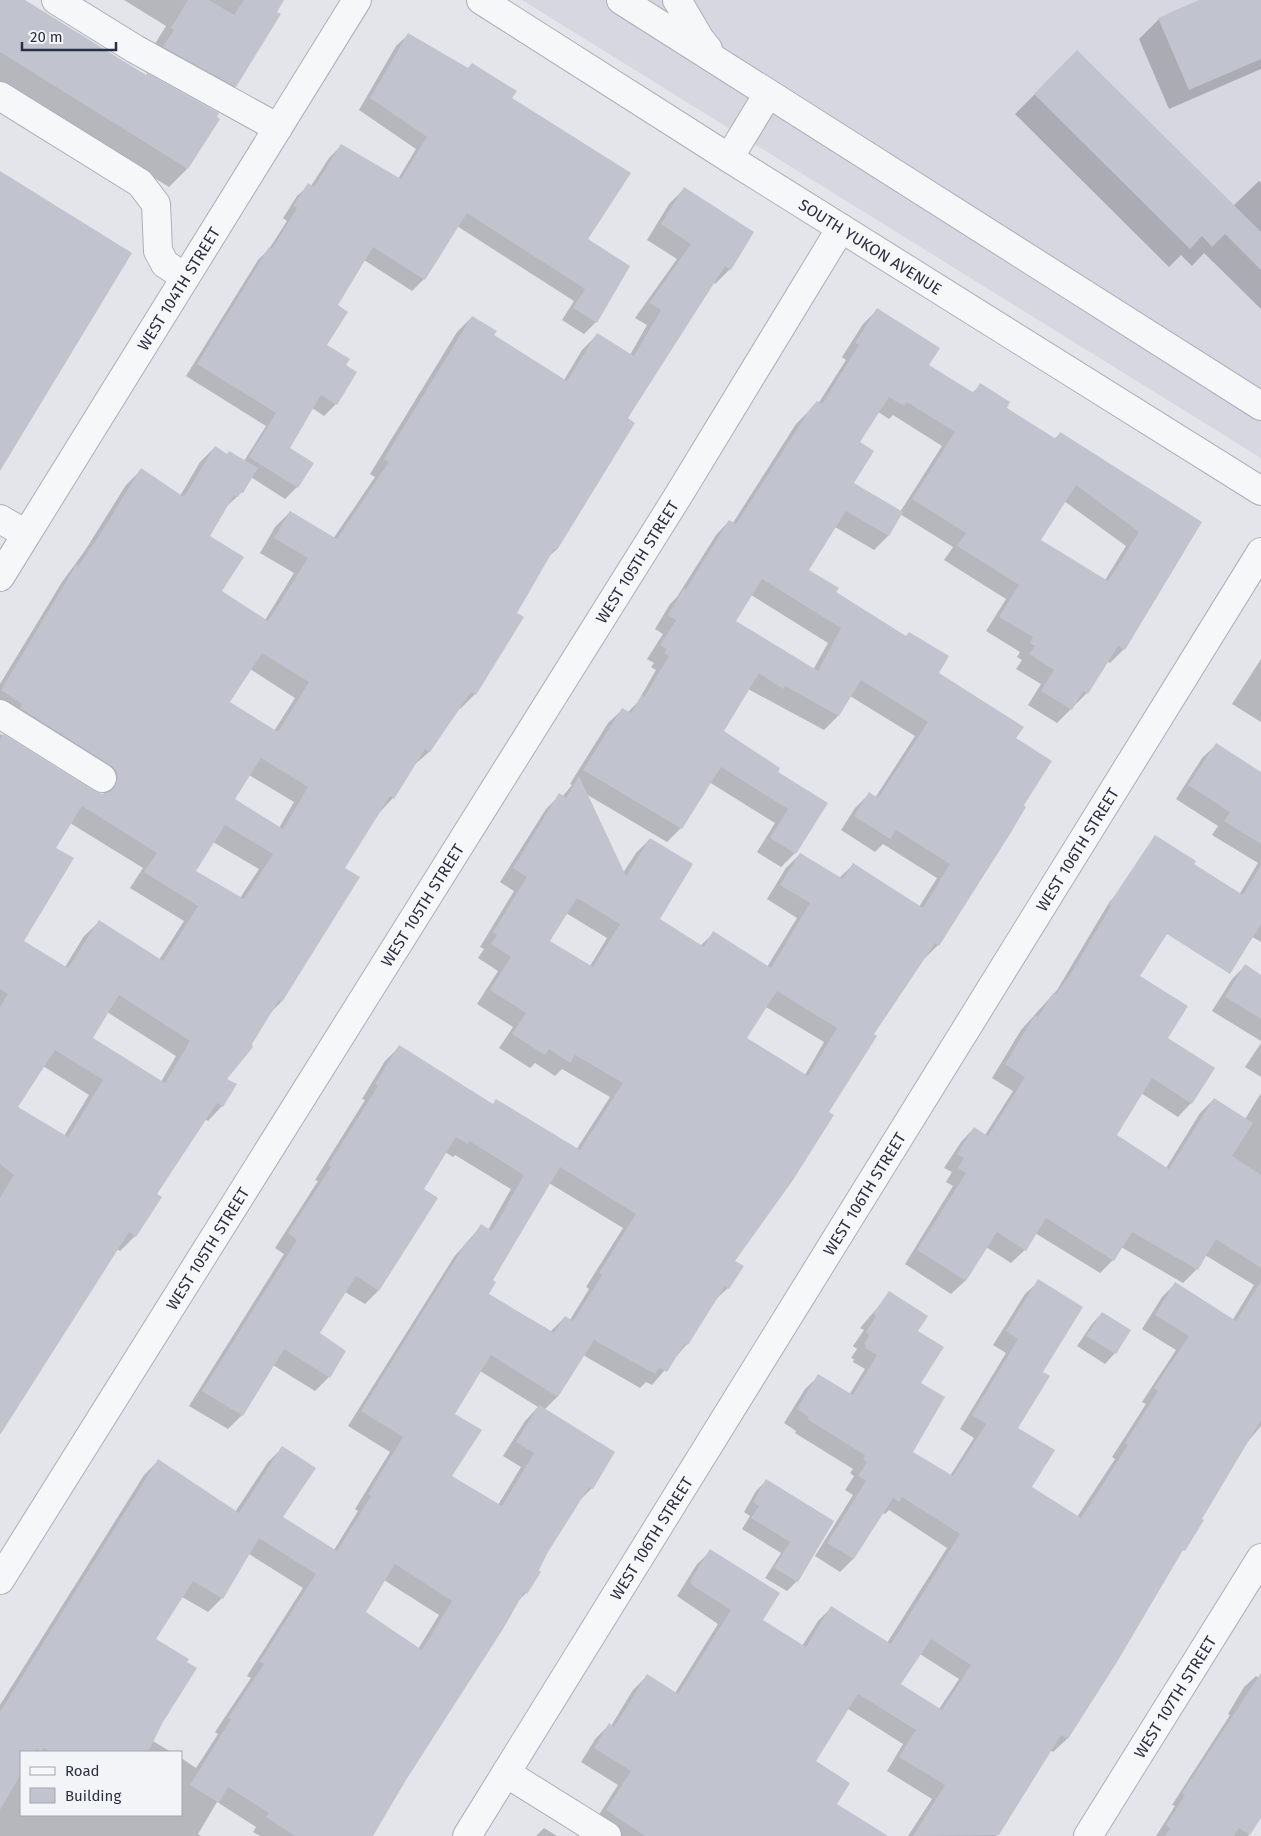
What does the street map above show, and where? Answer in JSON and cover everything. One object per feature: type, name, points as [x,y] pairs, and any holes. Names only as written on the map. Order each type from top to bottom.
[{"type":"street","points":[[56,0],[135,49],[278,128]]},
{"type":"street","name":"WEST 104TH STREET","points":[[0,577],[357,0]]},
{"type":"street","name":"SOUTH YUKON AVENUE","points":[[481,0],[729,158],[1261,491]]},
{"type":"street","points":[[621,0],[1261,406]]},
{"type":"street","points":[[677,0],[700,39],[719,62]]},
{"type":"street","points":[[729,158],[768,94]]},
{"type":"street","points":[[0,96],[140,183],[156,204],[158,251],[164,264],[185,277]]},
{"type":"street","name":"WEST 105TH STREET","points":[[0,1580],[678,496],[841,228]]},
{"type":"street","points":[[0,519],[26,534]]},
{"type":"street","name":"WEST 106TH STREET","points":[[467,1836],[1261,552]]},
{"type":"street","points":[[0,714],[102,778]]},
{"type":"street","name":"WEST 107TH STREET","points":[[1088,1836],[1261,1558]]},
{"type":"street","points":[[506,1773],[607,1836]]},
{"type":"shaded area","points":[[522,0],[1261,0],[1261,458]]},
{"type":"building","points":[[0,0],[25,0],[146,75],[147,73],[219,113],[217,117],[220,119],[188,169],[0,52]]},
{"type":"building","points":[[188,0],[209,0],[234,15],[244,0],[284,0],[277,12],[281,14],[236,87],[163,47],[174,30],[171,28]]},
{"type":"building","points":[[1199,0],[1261,0],[1261,59],[1189,90],[1158,18]]},
{"type":"building","points":[[408,33],[468,68],[472,63],[517,91],[512,98],[631,173],[588,239],[630,266],[597,323],[573,308],[585,289],[467,213],[425,280],[373,247],[338,305],[348,312],[327,345],[350,359],[346,365],[357,372],[337,405],[321,395],[290,448],[314,463],[298,488],[249,457],[276,413],[197,364],[269,247],[272,249],[297,208],[293,206],[308,183],[314,187],[341,144],[401,179],[427,137],[370,98]]},
{"type":"building","points":[[1077,50],[1261,232],[1261,270],[1225,234],[1212,247],[1202,236],[1190,249],[1034,94]]},
{"type":"building","points":[[0,171],[132,253],[0,471]]},
{"type":"building","points":[[684,187],[754,232],[731,270],[725,266],[628,418],[635,423],[557,550],[554,549],[517,613],[524,617],[476,695],[471,692],[430,752],[425,749],[394,799],[390,796],[345,868],[360,877],[282,1002],[279,1000],[252,1044],[253,1047],[227,1079],[237,1084],[223,1107],[217,1103],[157,1194],[162,1197],[136,1237],[129,1232],[0,1435],[0,1198],[14,1175],[0,1164],[0,1007],[8,994],[0,989],[0,739],[3,734],[94,791],[102,794],[110,792],[118,778],[116,770],[110,765],[20,708],[22,704],[1,690],[76,565],[78,566],[99,536],[141,468],[184,497],[215,446],[227,454],[229,451],[258,468],[243,493],[241,492],[238,497],[234,495],[210,536],[244,557],[222,591],[268,621],[308,558],[274,538],[290,511],[337,539],[389,462],[384,459],[472,316],[497,331],[494,335],[567,381],[597,333],[634,356],[661,310],[649,303],[691,244],[661,224]],"holes":[[[262,653],[309,682],[278,732],[230,702]],[[261,758],[308,787],[283,829],[235,799]],[[82,806],[157,853],[144,872],[198,906],[163,961],[99,920],[68,968],[24,941],[74,858],[56,848]],[[225,825],[273,854],[244,899],[196,871]],[[119,995],[190,1041],[165,1083],[93,1038]],[[55,1050],[103,1080],[68,1137],[18,1107]]]},
{"type":"building","points":[[877,308],[940,348],[929,365],[974,393],[980,383],[1010,402],[1007,408],[1056,439],[1060,432],[1202,522],[1125,650],[1118,646],[1088,694],[1083,691],[1072,710],[1041,691],[1054,670],[1029,654],[1035,646],[1030,643],[1033,637],[999,617],[1019,585],[957,546],[966,533],[912,499],[955,432],[907,402],[904,406],[889,397],[860,442],[874,451],[854,483],[903,512],[889,536],[846,511],[809,570],[839,588],[836,592],[906,636],[909,632],[949,656],[939,673],[1024,727],[1016,738],[1052,761],[1024,805],[1026,807],[1010,834],[939,946],[935,943],[874,1034],[877,1036],[829,1112],[834,1115],[793,1180],[735,1261],[744,1266],[729,1289],[725,1286],[688,1345],[685,1343],[667,1372],[659,1368],[655,1374],[594,1340],[558,1397],[491,1355],[455,1414],[482,1430],[452,1476],[502,1506],[534,1453],[516,1442],[539,1405],[615,1452],[593,1489],[589,1487],[548,1552],[539,1570],[541,1572],[527,1594],[524,1592],[503,1629],[406,1780],[373,1836],[295,1836],[266,1817],[269,1813],[228,1787],[219,1803],[190,1785],[231,1719],[228,1718],[264,1664],[260,1661],[316,1574],[259,1538],[223,1599],[193,1581],[156,1639],[189,1659],[187,1662],[197,1668],[163,1722],[148,1751],[48,1751],[44,1748],[42,1751],[37,1749],[35,1751],[20,1751],[20,1776],[0,1810],[0,1712],[158,1459],[239,1513],[282,1446],[316,1468],[283,1517],[337,1551],[371,1496],[368,1494],[403,1437],[361,1411],[467,1241],[469,1242],[481,1224],[492,1231],[524,1175],[469,1141],[468,1144],[456,1137],[424,1189],[438,1198],[379,1291],[356,1276],[320,1333],[346,1351],[330,1378],[284,1349],[243,1416],[202,1391],[297,1240],[288,1233],[331,1167],[328,1165],[378,1086],[375,1084],[399,1045],[493,1104],[496,1099],[580,1150],[623,1083],[575,1055],[570,1063],[549,1049],[545,1055],[512,1034],[526,1013],[490,990],[511,957],[491,944],[497,935],[493,932],[527,877],[513,868],[559,793],[566,798],[579,776],[626,876],[650,838],[693,864],[660,919],[704,947],[713,931],[771,968],[810,903],[780,885],[800,853],[843,879],[853,863],[923,908],[950,864],[896,830],[890,839],[854,816],[869,792],[878,798],[928,722],[861,680],[839,716],[785,686],[783,689],[759,673],[724,731],[780,768],[778,772],[828,803],[796,854],[770,838],[788,809],[721,767],[682,829],[583,770],[622,708],[631,713],[642,695],[644,697],[669,656],[664,653],[667,649],[660,645],[676,620],[668,615],[684,588],[686,589],[729,520],[736,524],[810,409],[817,401],[822,404],[859,345],[855,343]],"holes":[[[1076,485],[1139,532],[1108,581],[1041,540]],[[762,579],[841,628],[818,671],[736,621]],[[577,898],[620,924],[593,967],[550,941]],[[777,991],[837,1028],[808,1076],[747,1038]],[[560,1167],[636,1214],[599,1273],[602,1275],[573,1321],[565,1316],[554,1333],[489,1294],[496,1282],[493,1280]],[[395,1564],[452,1601],[422,1650],[366,1612]]]},
{"type":"building","points":[[1216,743],[1261,772],[1261,844],[1224,821],[1230,812],[1188,785]]},
{"type":"building","points":[[1155,835],[1196,861],[1194,864],[1243,895],[1261,865],[1261,924],[1230,974],[1167,934],[1140,976],[1188,1006],[1168,1038],[1215,1068],[1192,1104],[1152,1078],[1117,1135],[1169,1169],[1214,1098],[1253,1123],[1232,1156],[1261,1175],[1261,1268],[1216,1239],[1198,1270],[1132,1232],[1114,1261],[1046,1218],[1026,1251],[997,1232],[966,1281],[917,1250],[966,1173],[958,1168],[964,1158],[957,1154],[974,1127],[988,1136],[1025,1077],[1005,1064],[1035,1015],[1038,1017],[1053,993],[1056,994],[1070,975],[1111,906],[1109,904]]},
{"type":"building","points":[[1245,964],[1261,975],[1261,1019],[1225,997]]},
{"type":"building","points":[[1038,1279],[1083,1307],[1043,1372],[1050,1376],[1018,1428],[1055,1450],[1032,1487],[1081,1518],[1128,1445],[1125,1443],[1158,1391],[1154,1388],[1189,1336],[1155,1315],[1175,1282],[1236,1321],[1261,1281],[1261,1420],[1202,1519],[1204,1520],[1185,1551],[1183,1550],[1117,1662],[1068,1739],[1061,1735],[999,1835],[913,1836],[945,1785],[899,1757],[916,1730],[858,1694],[816,1761],[850,1783],[837,1804],[888,1836],[645,1836],[606,1810],[631,1771],[594,1748],[609,1723],[614,1727],[647,1674],[678,1694],[731,1610],[693,1586],[690,1581],[710,1549],[780,1593],[763,1620],[806,1647],[831,1606],[891,1644],[960,1534],[902,1497],[899,1502],[893,1498],[854,1559],[827,1543],[866,1481],[858,1476],[867,1462],[863,1459],[865,1455],[807,1419],[809,1417],[797,1409],[818,1374],[853,1395],[877,1355],[865,1348],[866,1345],[864,1344],[869,1335],[866,1332],[876,1316],[873,1314],[889,1291],[928,1316],[918,1331],[944,1347],[921,1383],[945,1397],[913,1452],[953,1476],[986,1424],[972,1415],[1018,1339],[1006,1331]],"holes":[[[931,1639],[971,1665],[942,1710],[901,1684]]]},
{"type":"building","points":[[1102,1312],[1131,1330],[1116,1354],[1086,1336]]},
{"type":"building","points":[[766,1479],[834,1521],[798,1582],[774,1568],[790,1542],[751,1518],[759,1506],[753,1502]]},
{"type":"building","points":[[1261,1673],[1261,1818],[1250,1835],[1239,1828],[1234,1836],[1165,1836],[1170,1828],[1166,1825],[1185,1795],[1182,1793]]}]
